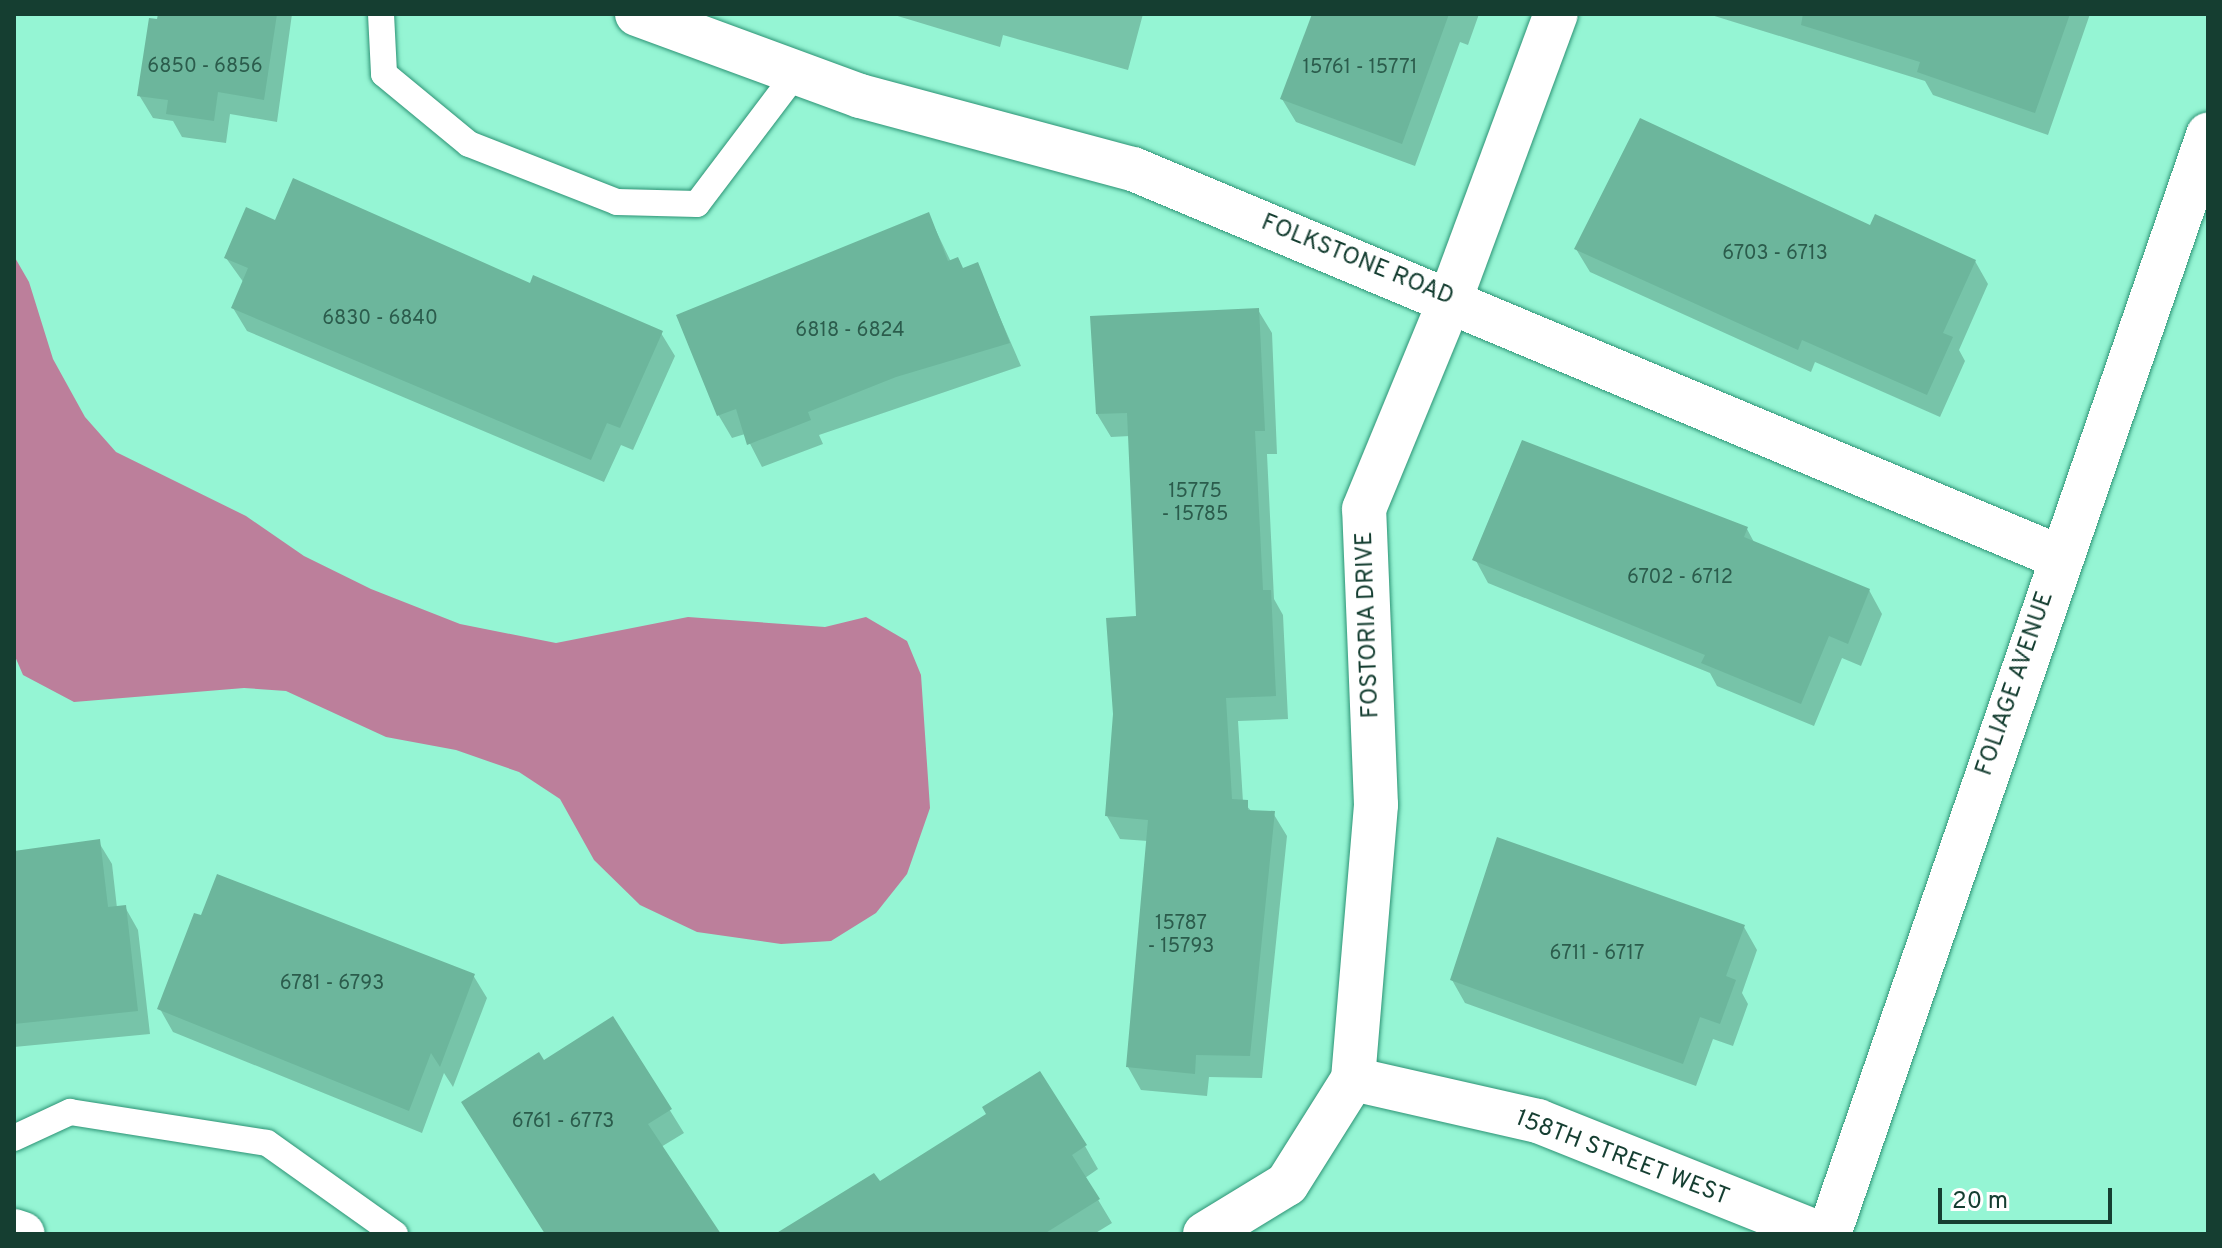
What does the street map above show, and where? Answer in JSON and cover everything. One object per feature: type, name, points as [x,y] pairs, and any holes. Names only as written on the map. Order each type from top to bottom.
[{"type":"street","name":"FOLKSTONE ROAD","points":[[637,14],[860,96],[1133,169],[2059,557]]},
{"type":"street","name":"FOSTORIA DRIVE","points":[[1353,1079],[1376,805],[1364,509],[1450,300],[1556,14]]},
{"type":"street","name":"FOLIAGE AVENUE","points":[[1829,1234],[2059,557],[2208,135]]},
{"type":"street","points":[[1205,1234],[1287,1184],[1353,1079]]},
{"type":"street","name":"158TH STREET WEST","points":[[1353,1079],[1538,1121],[1821,1234]]},
{"type":"street","points":[[14,1231],[23,1234]]},
{"type":"lane","points":[[381,14],[384,74],[469,144],[617,202],[697,204],[797,72]]},
{"type":"lane","points":[[14,1138],[70,1112],[267,1143],[395,1234]]},
{"type":"shaded area","points":[[14,256],[29,282],[53,359],[85,417],[116,452],[246,516],[304,556],[371,589],[460,624],[556,643],[688,617],[825,627],[866,617],[907,641],[921,675],[930,808],[907,874],[876,913],[831,941],[781,944],[697,932],[640,905],[594,860],[560,799],[519,772],[456,750],[386,737],[286,691],[244,688],[74,702],[23,675],[14,654]]},
{"type":"building","points":[[158,14],[277,14],[264,100],[218,92],[214,121],[166,114],[168,100],[137,96],[149,18],[157,19]]},
{"type":"building","points":[[1312,14],[1449,14],[1402,144],[1280,99]]},
{"type":"building","points":[[1803,14],[2070,14],[2035,113],[1917,72],[1920,62],[1801,25]]},
{"type":"building","points":[[1640,118],[1870,225],[1875,214],[1976,260],[1943,333],[1953,337],[1927,395],[1802,340],[1798,350],[1574,249]]},
{"type":"building","points":[[293,178],[530,283],[533,275],[663,331],[620,428],[607,423],[591,460],[231,308],[248,268],[224,258],[246,207],[275,220]]},
{"type":"building","points":[[929,212],[948,261],[958,257],[963,268],[978,262],[1010,343],[896,377],[808,412],[811,420],[747,445],[736,409],[717,416],[676,315]]},
{"type":"building","points":[[1259,308],[1265,431],[1255,431],[1263,590],[1271,590],[1276,696],[1226,698],[1232,799],[1248,800],[1248,810],[1275,811],[1250,1056],[1196,1055],[1195,1074],[1126,1067],[1148,820],[1105,816],[1113,714],[1106,618],[1136,616],[1127,413],[1096,414],[1090,316]]},
{"type":"building","points":[[1522,440],[1748,527],[1744,537],[1870,589],[1848,644],[1829,636],[1801,704],[1701,663],[1705,655],[1472,560]]},
{"type":"building","points":[[1497,837],[1745,925],[1726,976],[1736,980],[1720,1024],[1700,1017],[1683,1064],[1450,980]]},
{"type":"building","points":[[100,839],[108,907],[126,905],[138,1011],[14,1024],[14,851]]},
{"type":"building","points":[[217,874],[475,974],[440,1067],[431,1053],[409,1111],[157,1009],[194,913],[201,915]]},
{"type":"building","points":[[613,1016],[672,1109],[648,1124],[721,1234],[545,1234],[461,1102],[539,1052],[544,1060]]},
{"type":"building","points":[[1040,1071],[1087,1145],[1072,1155],[1100,1199],[1044,1234],[775,1234],[874,1173],[880,1181],[986,1114],[982,1107]]}]
